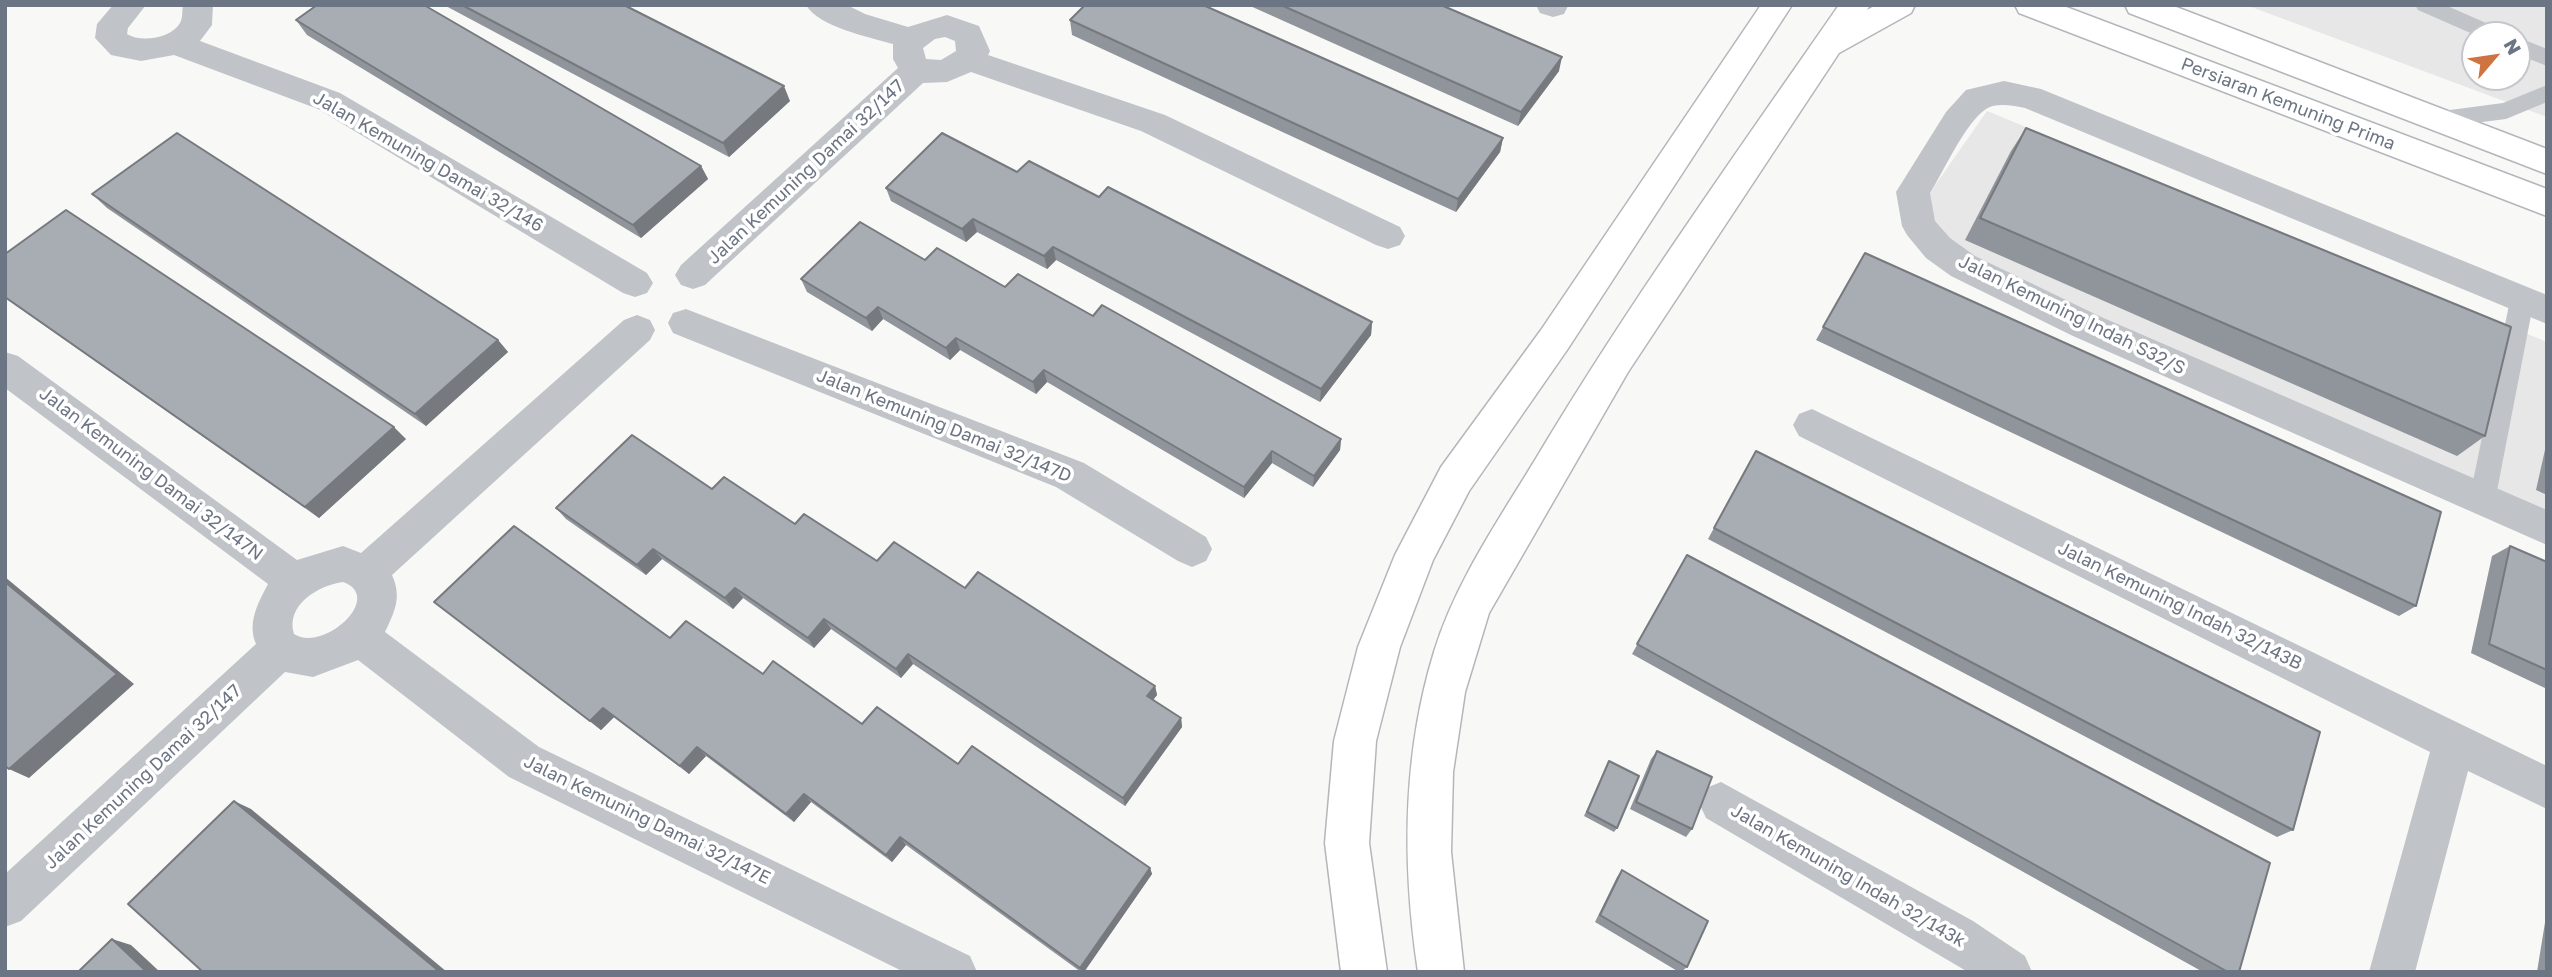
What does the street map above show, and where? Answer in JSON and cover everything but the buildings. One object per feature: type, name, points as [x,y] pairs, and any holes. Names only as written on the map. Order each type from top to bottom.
[{"type":"main road","points":[[1363,972],[1347,843],[1355,741],[1379,647],[1415,555],[1455,479],[1554,340],[1777,5]]},
{"type":"main road","points":[[1441,972],[1431,907],[1428,839],[1431,775],[1440,714],[1452,664],[1476,596],[1578,418],[1649,306],[1856,5]]},
{"type":"main road","points":[[1826,48],[1900,5]]},
{"type":"main road","name":"Persiaran Kemuning Prima","points":[[2030,5],[2547,203]]},
{"type":"main road","points":[[2140,5],[2547,162]]},
{"type":"street","points":[[821,5],[915,54],[928,72],[950,71],[969,60],[974,51],[974,42],[959,28],[933,27],[915,54]]},
{"type":"street","points":[[959,28],[984,5]]},
{"type":"street","points":[[122,8],[110,32],[111,41],[118,48],[143,52],[173,43],[193,28],[205,10]]},
{"type":"street","name":"Jalan Kemuning Damai 32/146","points":[[173,43],[329,101],[635,283]]},
{"type":"street","name":"Jalan Kemuning Damai 32/147","points":[[693,275],[915,54]]},
{"type":"street","points":[[969,60],[1153,123],[1388,236]]},
{"type":"street","name":"Jalan Kemuning Indah S32/S","points":[[2534,305],[2030,97],[2004,93],[1977,98],[1958,120],[1913,192],[1919,226],[1938,248],[1963,266],[2086,326],[2547,528]]},
{"type":"street","points":[[678,269],[693,275],[705,293],[702,306],[686,323],[660,333],[650,334],[637,330],[628,326],[621,314],[621,302],[635,283],[660,270],[678,269]]},
{"type":"street","name":"Jalan Kemuning Damai 32/147D","points":[[686,323],[1070,475],[1192,549]]},
{"type":"street","points":[[368,572],[637,330]]},
{"type":"street","name":"Jalan Kemuning Damai 32/147N","points":[[5,366],[296,582]]},
{"type":"street","name":"Jalan Kemuning Indah 32/143B","points":[[1812,425],[2547,788]]},
{"type":"street","points":[[343,564],[368,572],[379,595],[377,609],[359,636],[326,655],[292,655],[281,648],[273,637],[271,623],[283,594],[296,582],[327,566],[343,564]]},
{"type":"street","name":"Jalan Kemuning Damai 32/147E","points":[[359,636],[524,762],[954,972]]},
{"type":"street","name":"Jalan Kemuning Damai 32/147","points":[[5,905],[281,648]]},
{"type":"street","points":[[2392,972],[2454,741]]},
{"type":"street","name":"Jalan Kemuning Indah 32/143k","points":[[1721,803],[1957,937],[2009,972]]},
{"type":"lane","points":[[2425,5],[2462,21]]},
{"type":"lane","points":[[2435,120],[2506,111],[2547,93]]},
{"type":"lane","points":[[2483,501],[2534,305]]},
{"type":"shaded area","points":[[2246,5],[2547,5],[2547,117],[2477,91],[2531,91],[2531,21],[2461,21],[2461,85]]},
{"type":"shaded area","points":[[1987,111],[2547,342],[2547,514],[2001,273],[1955,247],[1935,221],[1929,194]]}]
